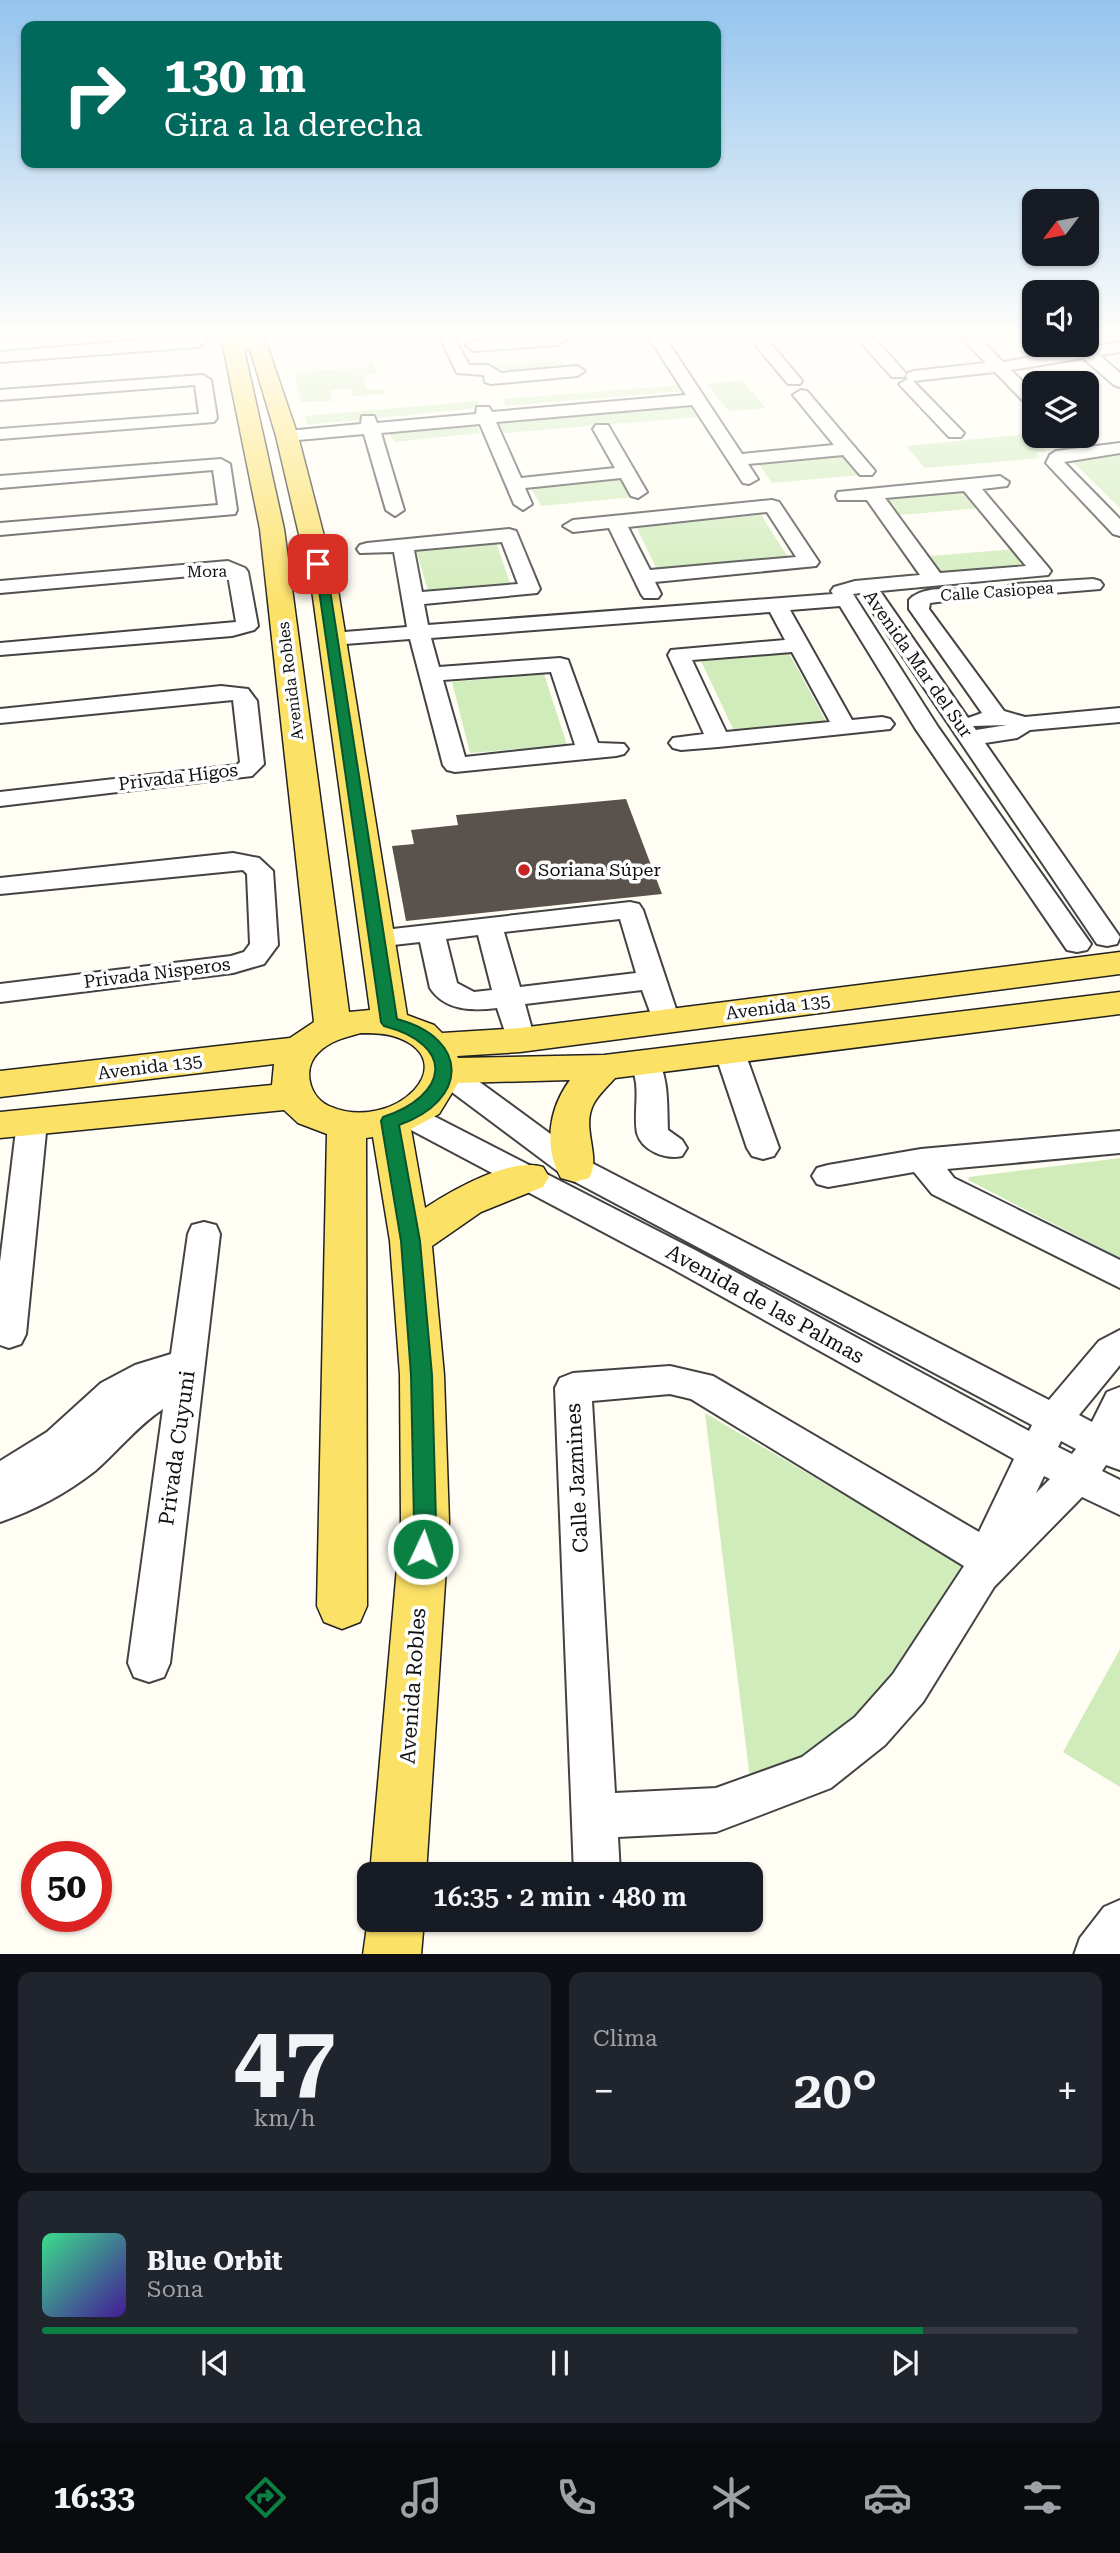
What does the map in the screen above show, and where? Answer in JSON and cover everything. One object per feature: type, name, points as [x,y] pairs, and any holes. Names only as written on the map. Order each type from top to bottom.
[{"type":"main road","name":"Avenida Robles","points":[[255,427],[272,529],[333,1028]]},
{"type":"main road","name":"Avenida Robles","points":[[284,427],[325,590],[375,939],[390,1022]]},
{"type":"main road","points":[[439,1058],[604,1067],[1120,1003],[1104,952]]},
{"type":"main road","name":"Avenida 135","points":[[439,1058],[520,1040],[1042,974],[1104,952]]},
{"type":"main road","points":[[361,1021],[390,1022],[416,1030],[439,1058],[436,1093],[424,1105],[381,1120],[312,1113],[294,1096],[289,1084],[289,1072],[300,1049],[314,1037],[333,1028],[361,1021]]},
{"type":"main road","points":[[645,1061],[649,1023]]},
{"type":"main road","name":"Avenida 135","points":[[0,1084],[300,1049]]},
{"type":"main road","points":[[197,1106],[217,1080],[213,1066],[202,1061]]},
{"type":"main road","points":[[584,1184],[569,1111],[582,1090],[604,1067]]},
{"type":"main road","points":[[16,1123],[294,1096]]},
{"type":"main road","name":"Avenida Robles","points":[[381,1120],[411,1241],[422,1375],[425,1522],[399,1862]]},
{"type":"main road","points":[[342,1606],[381,1120]]},
{"type":"main road","points":[[411,1241],[436,1219],[464,1201],[495,1187],[529,1177]]},
{"type":"main road","points":[[392,1954],[394,1932]]},
{"type":"street","points":[[0,434],[89,427]]},
{"type":"street","points":[[286,432],[337,427]]},
{"type":"street","points":[[371,427],[395,510]]},
{"type":"street","points":[[494,427],[513,484],[523,504]]},
{"type":"street","points":[[715,427],[749,479]]},
{"type":"street","points":[[830,427],[866,471]]},
{"type":"street","points":[[950,427],[955,433]]},
{"type":"street","points":[[602,429],[638,492]]},
{"type":"street","points":[[1120,448],[1062,455],[1055,463],[1120,530]]},
{"type":"street","points":[[736,460],[849,449]]},
{"type":"street","points":[[0,482],[222,464],[228,510],[0,529]]},
{"type":"street","points":[[513,484],[627,472]]},
{"type":"street","points":[[845,496],[1000,482]]},
{"type":"street","points":[[866,586],[1041,571],[968,484]]},
{"type":"street","points":[[872,494],[934,580]]},
{"type":"street","points":[[573,526],[770,502],[809,562],[839,600]]},
{"type":"street","points":[[616,522],[647,586],[809,562]]},
{"type":"street","points":[[367,549],[403,546],[507,529],[533,597],[413,599]]},
{"type":"street","points":[[403,546],[419,632],[455,765],[616,748]]},
{"type":"street","name":"Mora","points":[[0,587],[228,567],[238,572],[247,626],[232,631],[0,649]]},
{"type":"street","name":"Calle Casiopea","points":[[997,718],[919,609],[919,600],[926,597],[1093,584]]},
{"type":"street","name":"Avenida Mar del Sur","points":[[866,586],[968,735],[1104,952],[940,748],[839,600],[841,591],[866,586]]},
{"type":"street","points":[[332,639],[839,600]]},
{"type":"street","points":[[776,606],[845,728]]},
{"type":"street","points":[[552,640],[589,751]]},
{"type":"street","points":[[718,740],[675,646],[800,645]]},
{"type":"street","points":[[430,674],[560,665]]},
{"type":"street","name":"Privada Higos","points":[[0,716],[221,693],[240,694],[246,701],[252,764],[244,771],[0,799]]},
{"type":"street","points":[[940,748],[997,718],[1010,718],[1022,724],[1120,715]]},
{"type":"street","points":[[681,743],[882,724]]},
{"type":"street","points":[[968,735],[1018,731],[1022,724]]},
{"type":"street","name":"Privada Nisperos","points":[[0,886],[233,861],[250,863],[260,871],[264,945],[254,958],[233,964],[0,993]]},
{"type":"street","points":[[375,939],[630,910],[652,980],[649,1023]]},
{"type":"street","points":[[489,926],[520,1040]]},
{"type":"street","points":[[431,933],[444,988],[470,1002],[652,980]]},
{"type":"street","points":[[730,1053],[763,1149]]},
{"type":"street","name":"Avenida de las Palmas","points":[[439,1058],[584,1184],[1036,1453],[1120,1499]]},
{"type":"street","points":[[645,1061],[651,1083],[653,1134],[671,1148]]},
{"type":"street","name":"Avenida de las Palmas","points":[[381,1120],[529,1177],[584,1184]]},
{"type":"street","points":[[9,1334],[16,1123]]},
{"type":"street","points":[[828,1176],[921,1160],[1120,1142]]},
{"type":"street","points":[[921,1160],[943,1186],[1120,1275]]},
{"type":"street","name":"Avenida de las Palmas","points":[[641,1220],[1110,1449]]},
{"type":"street","name":"Privada Cuyuni","points":[[149,1663],[204,1234]]},
{"type":"street","points":[[593,1816],[716,1810],[816,1773],[870,1731],[908,1688],[987,1564],[1036,1453],[1054,1420],[1120,1344]]},
{"type":"street","points":[[0,1481],[60,1443],[114,1393],[148,1375],[187,1374]]},
{"type":"street","points":[[0,1506],[45,1485],[82,1460],[138,1407],[187,1374]]},
{"type":"street","name":"Calle Jazmines","points":[[596,1862],[573,1388],[670,1380],[700,1386],[987,1564]]},
{"type":"street","points":[[987,1564],[1078,1476],[1110,1449],[1120,1402]]},
{"type":"street","points":[[1098,1954],[1120,1923]]},
{"type":"green space","points":[[477,427],[480,433],[395,442],[387,432]]},
{"type":"green space","points":[[501,427],[574,427],[504,433]]},
{"type":"green space","points":[[1022,435],[1022,448],[1044,448],[1047,451],[1035,452],[1040,458],[925,468],[906,446]]},
{"type":"green space","points":[[1120,452],[1120,508],[1071,460]]},
{"type":"green space","points":[[843,456],[859,475],[772,483],[758,463]]},
{"type":"green space","points":[[621,477],[633,497],[541,506],[530,486]]},
{"type":"green space","points":[[963,489],[981,508],[900,515],[884,496]]},
{"type":"green space","points":[[761,515],[790,560],[658,572],[637,528]]},
{"type":"green space","points":[[496,542],[510,583],[428,590],[416,551]]},
{"type":"green space","points":[[1015,549],[1034,571],[947,579],[930,556]]},
{"type":"green space","points":[[789,653],[828,725],[735,733],[701,661]]},
{"type":"green space","points":[[544,674],[567,745],[470,753],[452,682]]},
{"type":"green space","points":[[1120,1158],[1120,1258],[968,1180],[969,1177]]},
{"type":"green space","points":[[705,1413],[972,1570],[859,1721],[804,1757],[750,1779]]},
{"type":"green space","points":[[1120,1649],[1120,1787],[1063,1752]]},
{"type":"building","name":"Soriana Súper","points":[[626,799],[662,894],[406,921],[392,846],[414,844],[411,830],[458,825],[456,815]]},
{"type":"place","name":"Soriana Súper","points":[[524,870]]},
{"type":"route","points":[[318,564],[325,590],[375,939],[390,1022],[416,1030],[426,1037],[440,1053],[444,1066],[443,1078],[431,1099],[407,1115],[390,1121],[411,1241],[422,1375],[425,1522],[423,1549]]}]
